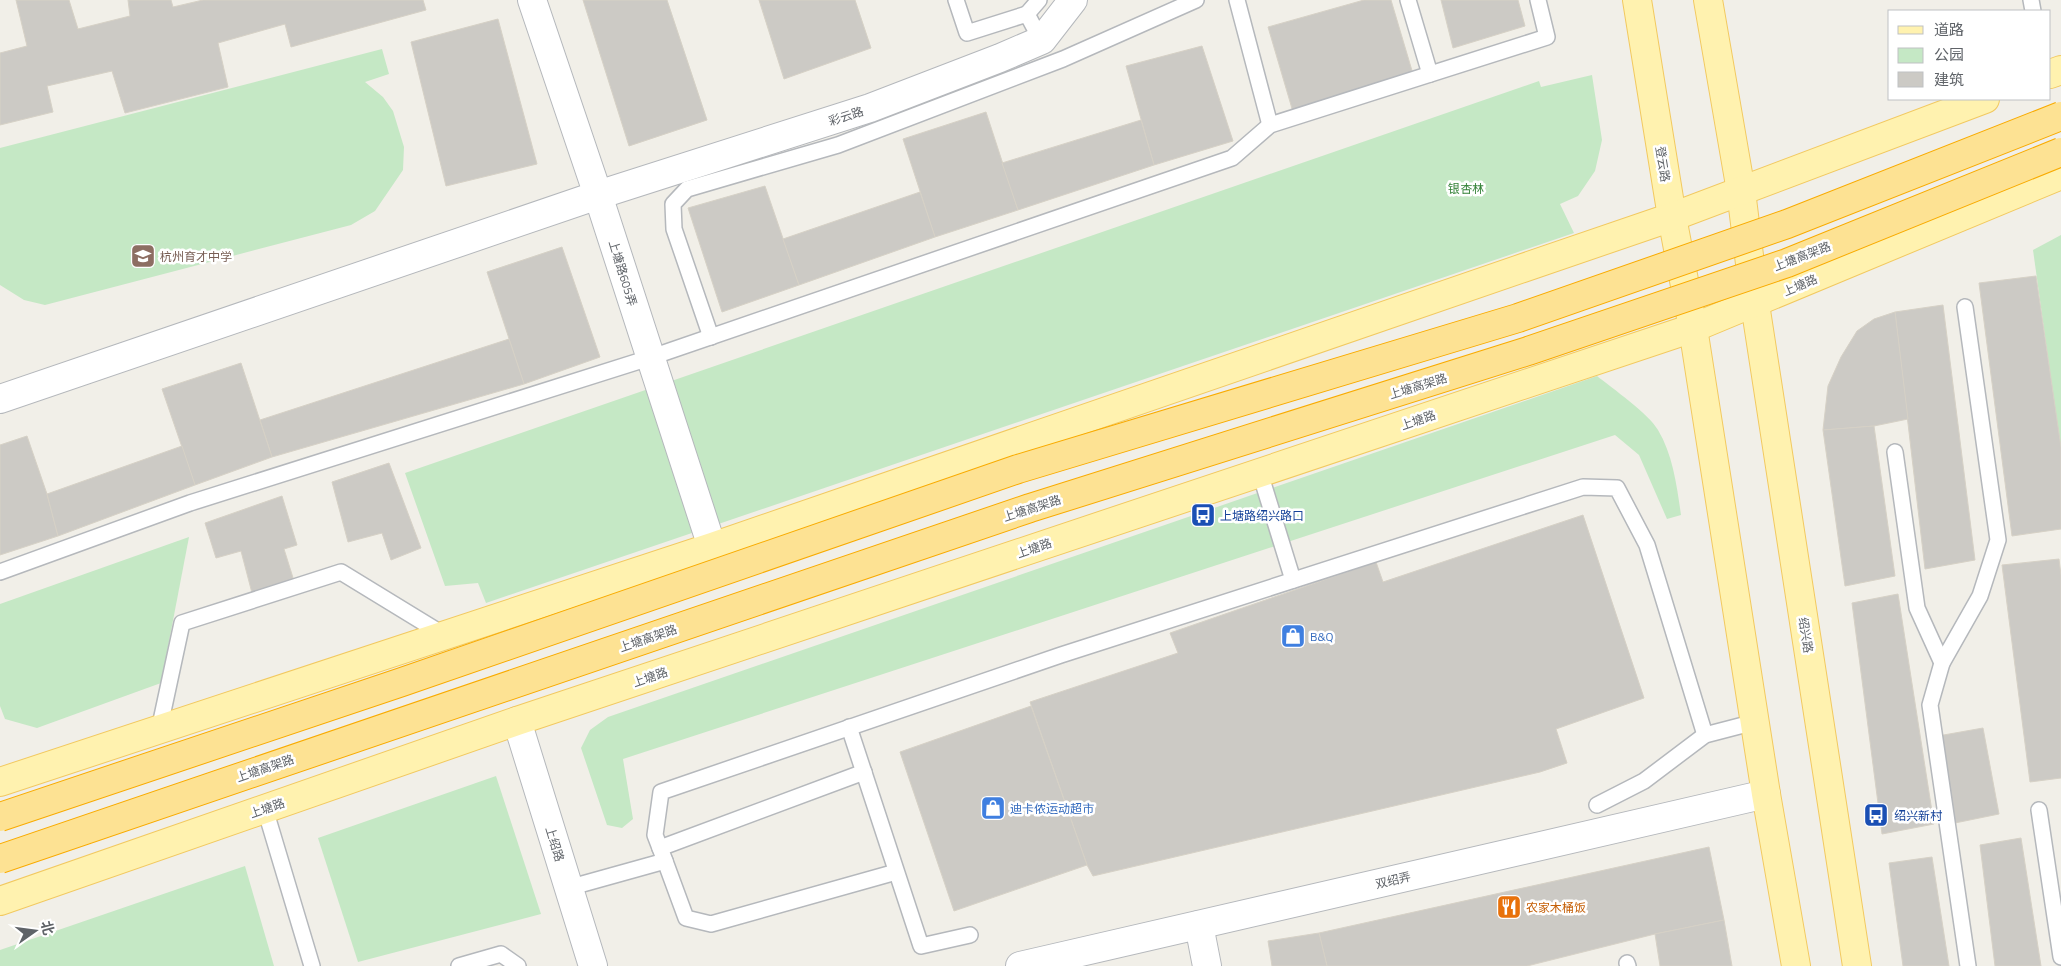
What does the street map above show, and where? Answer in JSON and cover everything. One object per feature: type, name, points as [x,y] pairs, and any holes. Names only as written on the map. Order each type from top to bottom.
[{"type":"highway","points":[[0,817],[1018,469],[1518,318],[1787,224],[2061,116]]},
{"type":"highway","name":"上塘高架路","points":[[0,859],[1020,511],[1528,351],[2059,168]]},
{"type":"main road","name":"登云路","points":[[1636,0],[1672,217],[1693,328]]},
{"type":"main road","points":[[1708,0],[1741,191],[1755,304]]},
{"type":"main road","points":[[0,782],[712,547],[1672,217],[1981,100]]},
{"type":"main road","name":"上塘路","points":[[0,901],[517,722],[1693,328],[1755,304],[2059,168]]},
{"type":"main road","name":"绍兴路","points":[[1755,304],[1857,966]]},
{"type":"main road","points":[[1693,328],[1766,794],[1796,966]]},
{"type":"street","name":"上塘路605弄","points":[[532,0],[598,195],[649,358],[712,547]]},
{"type":"street","name":"彩云路","points":[[0,399],[598,195],[823,137],[870,108],[1000,58],[1046,52],[1073,0]]},
{"type":"street","name":"上绍路","points":[[517,722],[593,966]]},
{"type":"street","name":"双绍弄","points":[[1020,966],[1766,794]]},
{"type":"street","points":[[1199,925],[1207,966]]},
{"type":"lane","points":[[956,0],[967,34],[1027,14],[1040,0]]},
{"type":"lane","points":[[1027,14],[1046,52],[1196,0]]},
{"type":"lane","points":[[1237,0],[1270,125]]},
{"type":"lane","points":[[1408,0],[1430,74]]},
{"type":"lane","points":[[0,572],[190,503],[649,358],[1232,158],[1270,125],[1547,37],[1538,0]]},
{"type":"lane","points":[[711,337],[674,229],[673,204],[687,189],[823,137]]},
{"type":"lane","points":[[1965,307],[1998,540],[1980,596],[1942,663],[1930,705],[1968,966]]},
{"type":"lane","points":[[1895,452],[1917,608],[1942,663]]},
{"type":"lane","points":[[1260,473],[1293,580]]},
{"type":"lane","points":[[896,872],[711,924],[686,918],[655,835],[662,792],[1060,655],[1583,486],[1617,488],[1646,545],[1705,735]]},
{"type":"lane","points":[[159,730],[182,623],[340,572],[444,635]]},
{"type":"lane","points":[[1597,805],[1644,781],[1705,735],[1755,722]]},
{"type":"lane","points":[[849,727],[921,946],[970,935]]},
{"type":"lane","points":[[568,888],[663,855],[864,772]]},
{"type":"lane","points":[[265,809],[312,966]]},
{"type":"lane","points":[[2039,810],[2061,957]]},
{"type":"lane","points":[[459,966],[501,954],[518,966]]},
{"type":"green space","points":[[382,49],[389,74],[365,82],[383,97],[393,111],[404,147],[403,170],[375,211],[351,225],[45,305],[24,300],[0,285],[0,148]]},
{"type":"green space","name":"银杏林","points":[[1592,75],[1602,140],[1595,171],[1578,196],[1560,204],[1574,233],[486,603],[478,583],[445,586],[405,473],[1539,81],[1541,87]]},
{"type":"green space","points":[[2061,235],[2061,451],[2033,250]]},
{"type":"green space","points":[[1597,376],[1647,416],[1658,430],[1671,460],[1681,515],[1667,519],[1639,455],[1615,435],[623,759],[633,819],[622,828],[607,825],[581,748],[590,730],[608,717]]},
{"type":"green space","points":[[189,537],[161,683],[37,728],[5,719],[0,706],[0,604]]},
{"type":"green space","points":[[496,776],[541,914],[358,962],[318,838]]},
{"type":"green space","points":[[245,866],[274,966],[0,966],[0,950]]},
{"type":"building","points":[[16,0],[69,0],[78,29],[130,16],[128,0],[171,0],[173,7],[203,0],[423,0],[426,10],[291,47],[285,24],[218,43],[228,87],[125,113],[112,71],[47,86],[53,112],[0,125],[0,53],[27,46]]},
{"type":"building","points":[[583,0],[667,0],[707,120],[629,146]]},
{"type":"building","points":[[759,0],[855,0],[871,48],[784,79]]},
{"type":"building","points":[[1364,0],[1391,0],[1413,74],[1293,112],[1268,27]]},
{"type":"building","points":[[1441,0],[1518,0],[1525,26],[1453,48]]},
{"type":"building","points":[[498,19],[537,164],[446,186],[411,42]]},
{"type":"building","points":[[1202,46],[1233,141],[1154,165],[1126,66]]},
{"type":"building","points":[[986,112],[1018,210],[935,237],[903,139]]},
{"type":"building","points":[[1141,120],[1154,165],[1018,210],[1002,163]]},
{"type":"building","points":[[765,186],[799,285],[722,312],[688,208]]},
{"type":"building","points":[[920,192],[935,237],[799,285],[783,239]]},
{"type":"building","points":[[562,247],[600,357],[524,384],[487,272]]},
{"type":"building","points":[[2036,276],[2061,447],[2061,529],[2012,536],[1979,283]]},
{"type":"building","points":[[1943,305],[1975,560],[1925,569],[1895,312]]},
{"type":"building","points":[[1895,312],[1908,419],[1874,426],[1823,430],[1828,386],[1841,357],[1857,331],[1874,319]]},
{"type":"building","points":[[509,339],[524,384],[272,457],[260,420]]},
{"type":"building","points":[[241,363],[272,457],[195,485],[162,389]]},
{"type":"building","points":[[1874,426],[1895,576],[1845,586],[1823,430]]},
{"type":"building","points":[[27,436],[47,494],[58,536],[0,555],[0,445]]},
{"type":"building","points":[[182,446],[195,485],[58,536],[47,494]]},
{"type":"building","points":[[389,463],[421,548],[391,560],[382,533],[348,542],[332,482]]},
{"type":"building","points":[[282,496],[297,545],[284,549],[294,581],[252,593],[241,551],[216,558],[205,523]]},
{"type":"building","points":[[1583,515],[1644,698],[1556,729],[1567,763],[1540,772],[1093,876],[1087,865],[1030,702],[1178,653],[1170,633],[1376,562],[1383,582]]},
{"type":"building","points":[[2059,559],[2061,575],[2061,778],[2030,782],[2002,565]]},
{"type":"building","points":[[1898,594],[1934,824],[1882,834],[1852,603]]},
{"type":"building","name":"迪卡侬运动超市","points":[[1031,706],[1087,865],[954,911],[900,752]]},
{"type":"building","points":[[1983,728],[1999,814],[1950,824],[1938,736]]},
{"type":"building","points":[[2021,838],[2041,966],[1995,966],[1980,845]]},
{"type":"building","points":[[1709,847],[1724,920],[1655,934],[1527,966],[1327,966],[1319,933]]},
{"type":"building","points":[[1932,857],[1949,966],[1903,966],[1889,863]]},
{"type":"building","points":[[1724,920],[1732,966],[1660,966],[1655,934]]},
{"type":"building","points":[[1319,933],[1327,966],[1272,966],[1268,941]]},
{"type":"place","name":"杭州育才中学","points":[[143,256]]},
{"type":"place","name":"上塘路绍兴路口","points":[[1203,515]]},
{"type":"place","name":"B&Q","points":[[1293,636]]},
{"type":"place","name":"迪卡侬运动超市","points":[[993,808]]},
{"type":"place","name":"绍兴新村","points":[[1876,815]]},
{"type":"place","name":"农家木桶饭","points":[[1509,907]]}]
